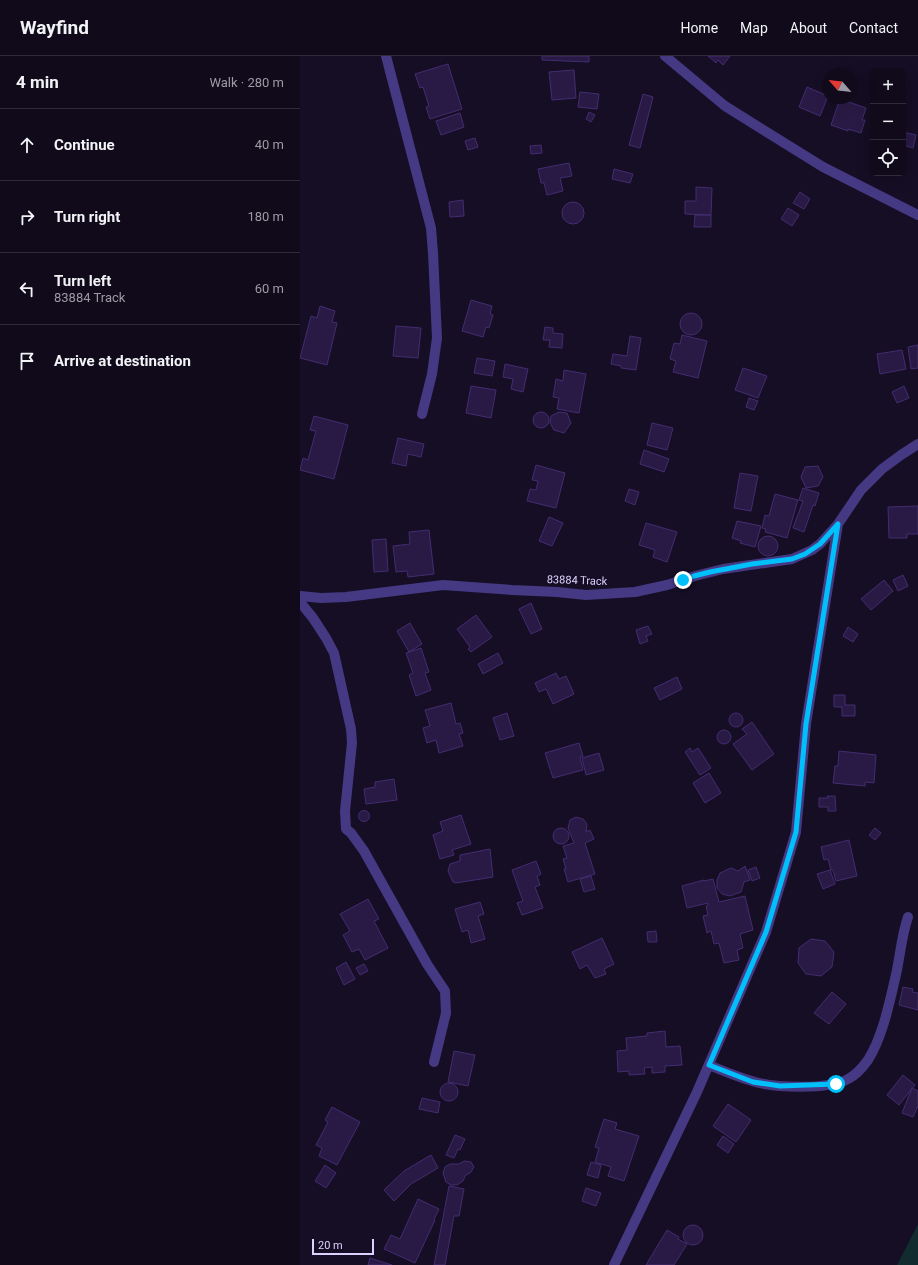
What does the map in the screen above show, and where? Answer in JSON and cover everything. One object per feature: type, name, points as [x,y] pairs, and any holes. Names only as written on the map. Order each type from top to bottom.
[{"type":"street","points":[[386,56],[431,228],[434,253],[438,338],[432,374],[422,414]]},
{"type":"street","points":[[665,56],[732,110],[823,167],[918,215]]},
{"type":"street","points":[[614,1265],[698,1092],[766,932],[796,832],[806,724],[838,524],[860,490],[882,469],[918,444]]},
{"type":"street","name":"83884 Track","points":[[300,596],[321,598],[346,597],[443,585],[586,595],[635,592],[723,569],[792,559],[812,550],[820,544],[838,524]]},
{"type":"street","points":[[300,602],[316,623],[334,653],[351,729],[352,743],[345,812],[346,828],[364,851],[445,991],[446,1013],[434,1062]]},
{"type":"street","points":[[709,1065],[753,1082],[780,1086],[824,1086],[836,1084],[849,1079],[859,1071],[868,1060],[879,1036],[895,978],[903,929],[908,917]]},
{"type":"green space","points":[[918,1224],[918,1265],[897,1265]]},
{"type":"building","points":[[542,56],[589,56],[589,62],[542,60]]},
{"type":"building","points":[[708,56],[730,56],[723,65],[718,60],[716,63]]},
{"type":"building","points":[[448,64],[462,109],[430,119],[426,107],[429,106],[423,87],[420,88],[415,74]]},
{"type":"building","points":[[574,70],[576,98],[552,100],[549,72]]},
{"type":"building","points":[[807,87],[822,93],[822,104],[825,104],[820,116],[799,107]]},
{"type":"building","points":[[580,92],[599,94],[597,109],[578,107]]},
{"type":"building","points":[[643,94],[653,97],[640,148],[629,145]]},
{"type":"building","points":[[838,104],[854,104],[866,108],[862,120],[865,120],[861,133],[848,129],[848,131],[831,125]]},
{"type":"building","points":[[589,112],[595,115],[591,122],[586,119]]},
{"type":"building","points":[[460,113],[464,127],[441,135],[436,121]]},
{"type":"building","points":[[906,133],[916,135],[913,148],[906,146]]},
{"type":"building","points":[[475,138],[478,147],[468,150],[465,141]]},
{"type":"building","points":[[541,145],[542,153],[531,154],[530,146]]},
{"type":"building","points":[[569,163],[572,176],[560,178],[563,191],[547,195],[544,183],[541,183],[538,169]]},
{"type":"building","points":[[614,169],[633,174],[630,183],[612,179]]},
{"type":"building","points":[[696,187],[712,188],[711,215],[685,214],[685,201],[696,201]]},
{"type":"building","points":[[800,192],[810,199],[804,209],[793,203]]},
{"type":"building","points":[[463,200],[464,216],[450,217],[449,202]]},
{"type":"building","points":[[573,202],[581,205],[584,213],[581,221],[573,224],[565,221],[562,213],[565,205]]},
{"type":"building","points":[[788,208],[799,215],[792,226],[781,219]]},
{"type":"building","points":[[695,215],[711,215],[711,227],[694,227]]},
{"type":"building","points":[[471,300],[492,306],[490,314],[493,315],[489,328],[486,327],[483,337],[462,331]]},
{"type":"building","points":[[320,306],[335,311],[332,322],[337,323],[327,365],[300,358],[311,316],[317,318]]},
{"type":"building","points":[[691,313],[699,316],[702,324],[699,332],[691,335],[683,332],[680,324],[683,316]]},
{"type":"building","points":[[396,326],[421,328],[418,358],[393,356]]},
{"type":"building","points":[[545,327],[553,328],[553,333],[563,334],[562,348],[549,347],[550,340],[543,340]]},
{"type":"building","points":[[682,335],[707,341],[698,378],[673,372],[676,361],[670,359],[674,343],[680,344]]},
{"type":"building","points":[[630,336],[641,338],[636,370],[621,368],[621,366],[611,364],[613,354],[627,356]]},
{"type":"building","points":[[918,345],[918,368],[911,369],[908,347]]},
{"type":"building","points":[[902,350],[906,369],[880,374],[877,354]]},
{"type":"building","points":[[477,358],[495,361],[492,376],[474,373]]},
{"type":"building","points":[[505,364],[528,369],[523,392],[511,389],[513,379],[503,377]]},
{"type":"building","points":[[743,368],[767,376],[758,398],[735,390]]},
{"type":"building","points":[[564,370],[586,374],[579,413],[557,409],[559,398],[553,397],[556,379],[563,381]]},
{"type":"building","points":[[471,386],[496,390],[491,418],[466,413]]},
{"type":"building","points":[[904,386],[909,398],[897,403],[892,392]]},
{"type":"building","points":[[749,398],[758,401],[754,410],[746,407]]},
{"type":"building","points":[[541,412],[548,417],[549,420],[544,427],[541,428],[534,423],[533,420],[538,413]]},
{"type":"building","points":[[559,412],[567,413],[571,423],[564,433],[554,430],[550,423],[551,416]]},
{"type":"building","points":[[314,416],[348,425],[334,479],[300,470],[303,458],[308,460],[316,431],[310,430]]},
{"type":"building","points":[[652,423],[673,428],[667,450],[647,445]]},
{"type":"building","points":[[398,438],[424,444],[421,457],[408,454],[406,466],[392,463]]},
{"type":"building","points":[[644,450],[669,459],[664,472],[640,464]]},
{"type":"building","points":[[536,465],[565,473],[556,508],[527,501],[530,489],[536,490],[538,481],[532,480]]},
{"type":"building","points":[[818,466],[823,477],[818,486],[806,488],[801,477],[805,467]]},
{"type":"building","points":[[740,473],[758,476],[751,511],[734,508]]},
{"type":"building","points":[[803,488],[819,493],[815,506],[813,505],[804,532],[793,528],[803,501],[799,500]]},
{"type":"building","points":[[629,489],[639,492],[635,505],[625,501]]},
{"type":"building","points":[[775,494],[798,500],[787,538],[765,532],[766,529],[762,528],[765,515],[769,516]]},
{"type":"building","points":[[918,506],[918,534],[907,534],[907,538],[889,538],[888,507]]},
{"type":"building","points":[[549,517],[563,523],[552,546],[539,541]]},
{"type":"building","points":[[737,521],[761,526],[755,547],[740,543],[741,541],[732,538]]},
{"type":"building","points":[[646,523],[677,532],[667,562],[653,557],[655,550],[639,545]]},
{"type":"building","points":[[429,530],[434,574],[408,577],[407,571],[396,572],[393,546],[410,544],[409,532]]},
{"type":"building","points":[[764,536],[772,536],[778,542],[778,550],[772,556],[764,556],[758,550],[758,542]]},
{"type":"building","points":[[386,539],[388,571],[374,572],[372,540]]},
{"type":"building","points":[[903,575],[908,586],[898,591],[893,580]]},
{"type":"building","points":[[884,580],[893,591],[871,610],[861,599]]},
{"type":"building","points":[[531,603],[542,629],[531,634],[519,609]]},
{"type":"building","points":[[476,615],[492,637],[471,652],[468,649],[470,647],[457,629]]},
{"type":"building","points":[[410,623],[422,644],[409,652],[397,631]]},
{"type":"building","points":[[648,626],[652,634],[646,636],[648,641],[640,644],[636,630]]},
{"type":"building","points":[[848,627],[858,634],[853,642],[843,636]]},
{"type":"building","points":[[421,648],[429,672],[425,673],[431,690],[416,696],[409,675],[413,673],[406,653]]},
{"type":"building","points":[[498,653],[503,663],[483,674],[478,664]]},
{"type":"building","points":[[556,673],[559,679],[566,676],[574,694],[553,704],[546,689],[539,692],[535,683]]},
{"type":"building","points":[[677,677],[682,689],[660,700],[654,688]]},
{"type":"building","points":[[834,695],[845,695],[845,705],[855,705],[855,716],[842,716],[842,707],[834,707]]},
{"type":"building","points":[[451,703],[456,724],[460,723],[463,733],[459,734],[463,746],[439,753],[436,740],[427,743],[423,728],[430,726],[425,710]]},
{"type":"building","points":[[507,713],[514,736],[500,740],[493,718]]},
{"type":"building","points":[[733,713],[739,713],[743,717],[743,723],[739,727],[733,727],[729,723],[729,717]]},
{"type":"building","points":[[752,722],[774,754],[752,770],[733,744],[747,734],[742,729]]},
{"type":"building","points":[[721,730],[727,730],[731,734],[731,740],[727,744],[721,744],[717,740],[717,734]]},
{"type":"building","points":[[579,743],[583,756],[580,757],[583,770],[553,778],[545,753]]},
{"type":"building","points":[[690,748],[692,752],[698,748],[711,768],[700,775],[685,752]]},
{"type":"building","points":[[839,751],[876,755],[874,783],[865,782],[865,786],[833,783],[835,766],[838,766]]},
{"type":"building","points":[[599,753],[604,770],[586,775],[582,758]]},
{"type":"building","points":[[709,773],[721,793],[705,803],[693,783]]},
{"type":"building","points":[[394,779],[397,800],[366,804],[364,789],[375,787],[375,782]]},
{"type":"building","points":[[827,796],[835,796],[836,811],[828,811],[828,807],[819,807],[819,798],[828,798]]},
{"type":"building","points":[[362,811],[366,811],[368,812],[368,820],[362,821],[359,818],[359,814]]},
{"type":"building","points":[[461,815],[471,844],[452,850],[454,855],[440,859],[433,835],[443,831],[440,822]]},
{"type":"building","points":[[576,817],[583,819],[587,824],[586,832],[590,830],[594,839],[585,843],[595,874],[568,882],[563,859],[567,858],[563,846],[574,843],[568,828],[570,820]]},
{"type":"building","points":[[561,828],[568,833],[569,836],[564,843],[561,844],[554,839],[553,836],[558,829]]},
{"type":"building","points":[[875,828],[881,833],[875,840],[869,835]]},
{"type":"building","points":[[849,840],[857,876],[836,881],[828,859],[824,860],[821,847]]},
{"type":"building","points":[[490,849],[493,877],[456,883],[453,882],[448,871],[450,864],[460,861],[460,855]]},
{"type":"building","points":[[536,861],[541,874],[537,876],[540,885],[535,887],[543,908],[522,915],[517,903],[523,901],[512,870]]},
{"type":"building","points":[[745,866],[750,880],[744,882],[741,892],[730,896],[722,894],[717,888],[717,880],[720,873],[731,868],[738,871]]},
{"type":"building","points":[[756,867],[760,878],[752,881],[748,870]]},
{"type":"building","points":[[830,870],[835,884],[823,889],[817,874]]},
{"type":"building","points":[[591,876],[595,889],[584,892],[580,879]]},
{"type":"building","points":[[713,879],[719,902],[745,896],[753,930],[740,934],[743,948],[737,950],[739,960],[724,963],[719,943],[714,944],[711,931],[707,933],[703,916],[708,915],[706,906],[708,903],[687,908],[682,886]]},
{"type":"building","points":[[368,899],[379,919],[374,921],[388,948],[365,960],[359,949],[352,952],[343,935],[350,931],[340,914]]},
{"type":"building","points":[[480,902],[484,914],[478,916],[485,939],[471,943],[468,930],[462,932],[455,909]]},
{"type":"building","points":[[656,931],[657,942],[648,942],[647,932]]},
{"type":"building","points":[[602,938],[614,964],[604,969],[606,974],[595,978],[587,965],[580,969],[572,952]]},
{"type":"building","points":[[811,939],[825,941],[834,952],[832,967],[821,976],[806,974],[798,963],[799,948]]},
{"type":"building","points":[[346,962],[355,979],[344,985],[336,968]]},
{"type":"building","points":[[364,964],[368,971],[360,975],[356,968]]},
{"type":"building","points":[[903,987],[913,989],[912,992],[918,993],[918,1010],[899,1005]]},
{"type":"building","points":[[832,992],[846,1004],[829,1024],[814,1013]]},
{"type":"building","points":[[665,1031],[666,1047],[680,1046],[682,1065],[665,1066],[665,1072],[652,1073],[652,1067],[644,1068],[645,1074],[629,1075],[629,1071],[618,1072],[617,1051],[627,1050],[626,1038],[647,1036],[647,1033]]},
{"type":"building","points":[[454,1051],[475,1055],[468,1086],[448,1082]]},
{"type":"building","points":[[903,1075],[915,1085],[899,1105],[887,1095]]},
{"type":"building","points":[[449,1083],[455,1086],[458,1092],[455,1098],[449,1101],[443,1098],[440,1092],[443,1086]]},
{"type":"building","points":[[912,1088],[918,1091],[918,1106],[913,1117],[902,1113]]},
{"type":"building","points":[[422,1098],[440,1102],[438,1113],[419,1109]]},
{"type":"building","points":[[728,1104],[751,1120],[736,1142],[713,1126]]},
{"type":"building","points":[[332,1107],[360,1122],[337,1165],[319,1156],[322,1148],[316,1145],[328,1122],[325,1120]]},
{"type":"building","points":[[604,1119],[617,1123],[615,1129],[639,1136],[624,1181],[608,1176],[611,1167],[595,1162],[599,1148],[595,1147]]},
{"type":"building","points":[[455,1135],[465,1139],[454,1158],[446,1155]]},
{"type":"building","points":[[723,1136],[734,1144],[728,1153],[717,1145]]},
{"type":"building","points":[[431,1155],[438,1168],[411,1184],[394,1201],[384,1190],[404,1171]]},
{"type":"building","points":[[464,1161],[471,1162],[474,1167],[471,1172],[457,1185],[451,1185],[446,1182],[443,1173],[445,1167],[450,1164],[459,1164]]},
{"type":"building","points":[[591,1162],[601,1165],[598,1178],[587,1175]]},
{"type":"building","points":[[325,1165],[336,1173],[326,1188],[315,1181]]},
{"type":"building","points":[[449,1186],[464,1189],[459,1216],[454,1216],[445,1265],[434,1265]]},
{"type":"building","points":[[586,1188],[601,1193],[596,1206],[582,1201]]},
{"type":"building","points":[[418,1199],[439,1209],[415,1263],[384,1249],[391,1235],[400,1239]]},
{"type":"building","points":[[689,1225],[697,1225],[703,1231],[703,1239],[697,1245],[689,1245],[683,1239],[683,1231]]},
{"type":"building","points":[[667,1230],[687,1244],[674,1265],[646,1265]]},
{"type":"building","points":[[370,1258],[392,1265],[368,1265]]},
{"type":"route","points":[[683,580],[723,569],[792,559],[805,554],[820,544],[838,524],[827,601],[806,724],[796,832],[766,932],[709,1065],[753,1082],[780,1086],[824,1086],[836,1084]]}]
